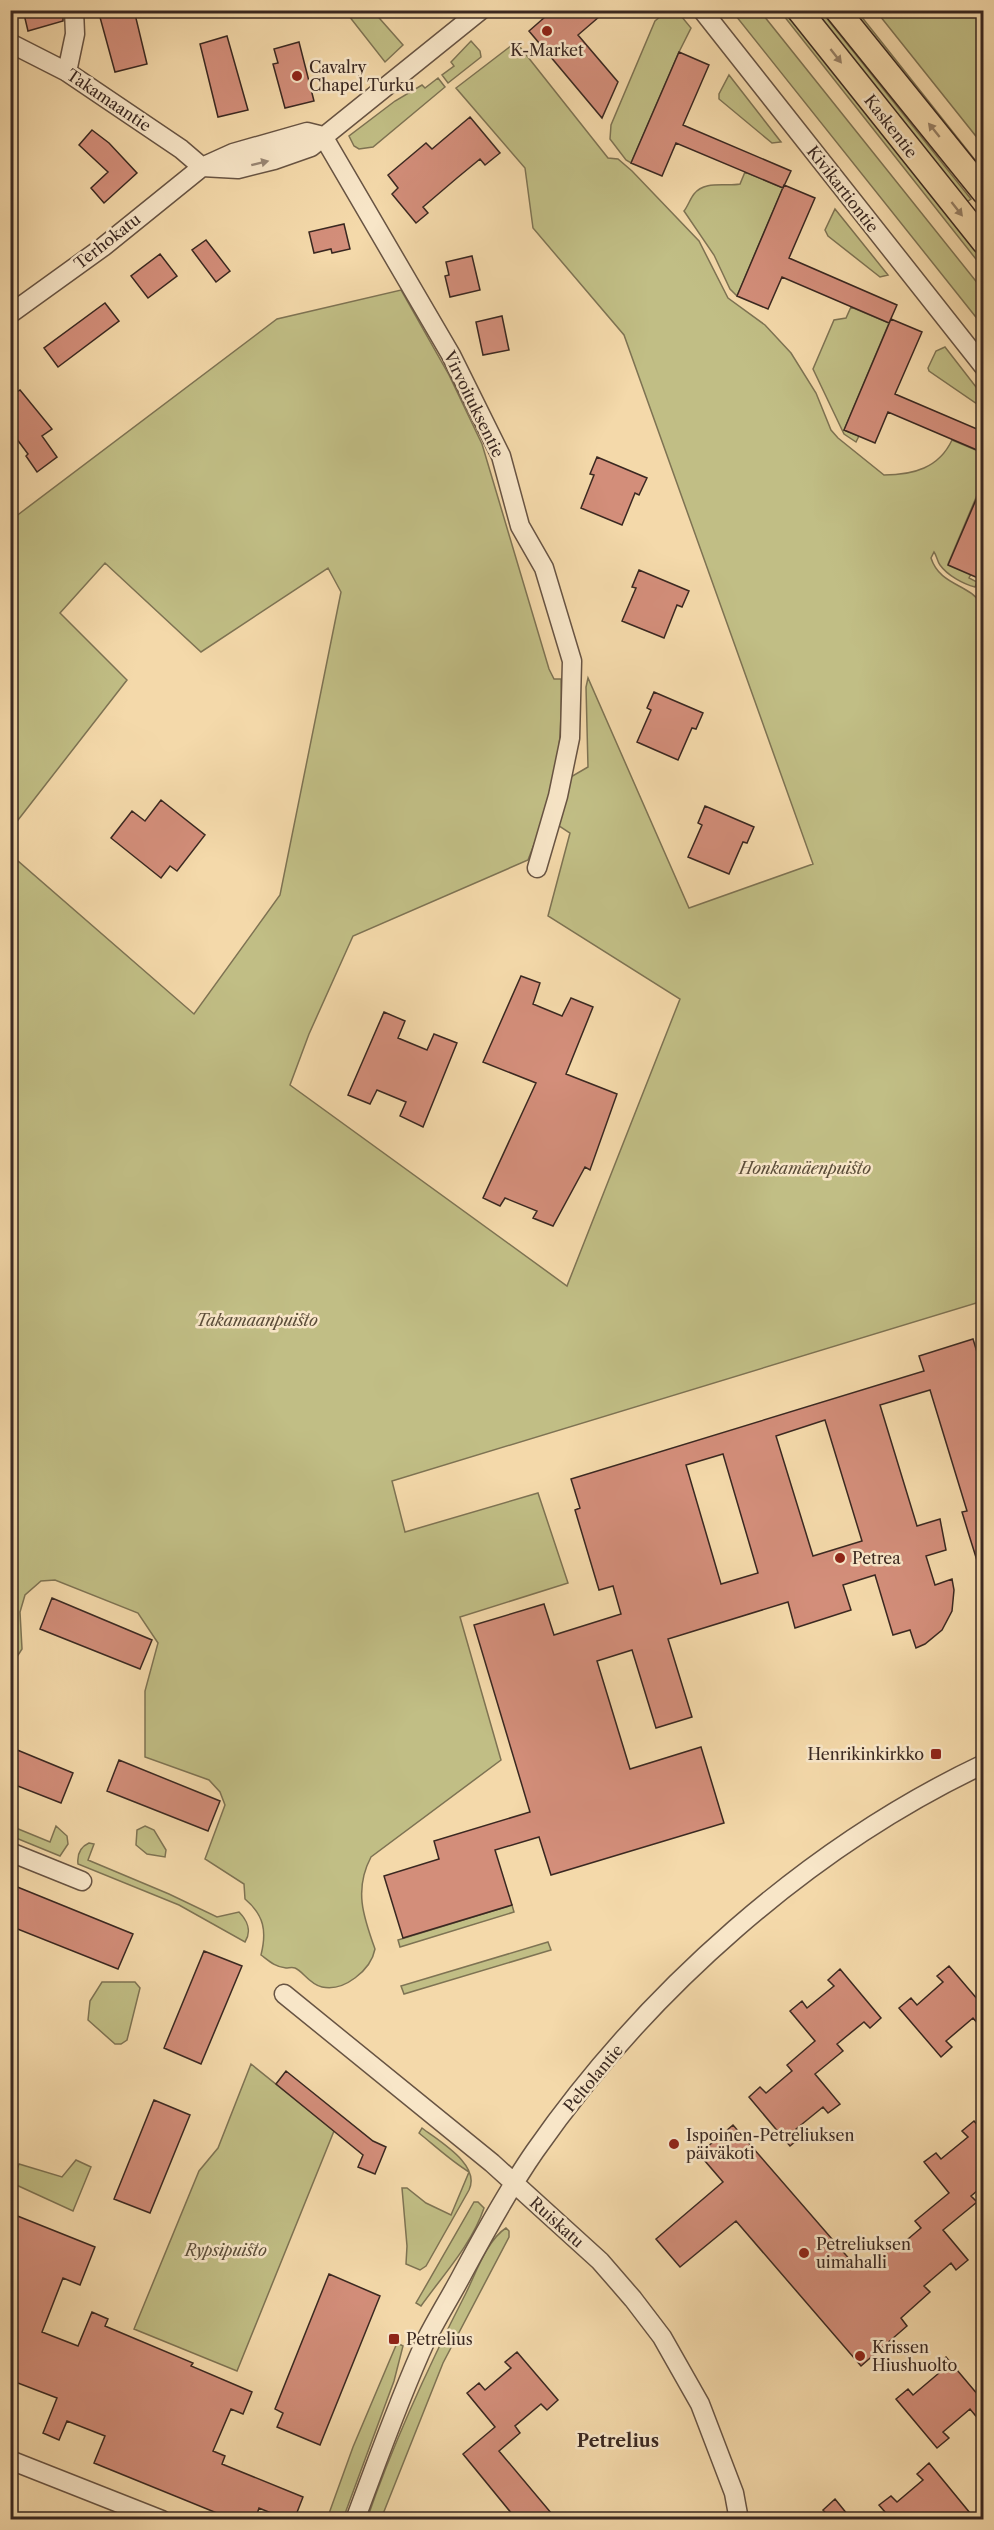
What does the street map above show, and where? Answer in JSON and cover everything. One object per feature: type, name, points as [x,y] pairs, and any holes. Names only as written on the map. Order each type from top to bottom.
[{"type":"main road","name":"Kaskentie","points":[[799,10],[984,242]]},
{"type":"main road","name":"Kaskentie","points":[[837,10],[984,192]]},
{"type":"street","points":[[67,72],[75,34],[74,10]]},
{"type":"street","points":[[202,167],[232,153],[307,132],[323,136],[481,10]]},
{"type":"street","name":"Kivikartiontie","points":[[702,10],[984,367]]},
{"type":"street","name":"Takamaantie","points":[[10,43],[67,72],[181,149],[202,167]]},
{"type":"street","name":"Virvoituksentie","points":[[323,136],[451,355],[501,456],[520,526],[544,568],[572,661],[570,738],[558,796],[537,868]]},
{"type":"street","name":"Terhokatu","points":[[10,314],[103,247],[202,167]]},
{"type":"street","name":"Peltolantie","points":[[355,2520],[405,2388],[428,2338],[514,2183],[555,2123],[585,2086],[690,1969],[768,1902],[841,1847],[887,1816],[984,1764]]},
{"type":"street","points":[[10,1852],[82,1881]]},
{"type":"street","name":"Ruiskatu","points":[[284,1994],[514,2183],[600,2261],[662,2337],[700,2404],[734,2493],[739,2520]]},
{"type":"street","points":[[10,2460],[162,2520]]},
{"type":"green space","points":[[345,11],[373,11],[403,45],[385,62]]},
{"type":"green space","points":[[667,11],[677,11],[691,28],[631,163],[610,139],[611,125],[655,21]]},
{"type":"green space","points":[[732,11],[760,11],[983,290],[983,326]]},
{"type":"green space","points":[[780,11],[787,12],[983,259],[983,268]]},
{"type":"green space","points":[[813,11],[821,11],[971,199],[965,203]]},
{"type":"green space","points":[[848,11],[857,11],[983,170],[983,181]]},
{"type":"green space","points":[[876,11],[983,11],[983,145]]},
{"type":"green space","points":[[471,41],[480,51],[481,57],[448,83],[442,75],[454,66],[451,62]]},
{"type":"green space","points":[[516,42],[608,158],[618,159],[632,171],[699,241],[728,298],[765,325],[791,353],[816,393],[831,430],[838,438],[884,475],[924,468],[947,450],[952,440],[983,453],[983,481],[948,564],[971,574],[969,578],[977,582],[975,587],[947,572],[939,563],[934,552],[931,558],[941,574],[970,592],[981,604],[980,615],[984,642],[983,1301],[392,1481],[405,1532],[538,1493],[568,1583],[460,1617],[501,1760],[371,1857],[363,1880],[362,1903],[375,1949],[362,1972],[347,1983],[330,1988],[313,1983],[295,1968],[279,1966],[261,1955],[264,1931],[260,1917],[245,1899],[244,1884],[205,1859],[225,1805],[220,1792],[209,1780],[145,1757],[145,1691],[158,1643],[138,1613],[55,1580],[41,1581],[25,1595],[20,1612],[22,1649],[11,1666],[11,855],[194,1014],[280,895],[341,592],[328,568],[201,652],[105,563],[60,613],[127,680],[11,829],[11,520],[277,319],[401,290],[449,375],[482,444],[549,669],[554,679],[561,679],[561,722],[557,766],[549,803],[528,860],[353,936],[309,1034],[290,1085],[567,1286],[680,999],[548,916],[570,833],[556,824],[569,778],[588,767],[586,687],[588,678],[689,908],[813,864],[624,335],[533,228],[525,168],[456,88]]},
{"type":"green space","points":[[729,75],[781,142],[772,143],[719,99],[719,94]]},
{"type":"green space","points":[[438,78],[445,87],[373,147],[359,149],[354,146],[349,136],[395,101],[422,85],[425,88]]},
{"type":"green space","points":[[745,172],[783,188],[737,296],[730,289],[714,255],[684,211],[699,190],[710,185],[740,184]]},
{"type":"green space","points":[[835,209],[888,275],[880,277],[828,236],[825,230]]},
{"type":"green space","points":[[851,307],[889,323],[844,430],[859,436],[856,442],[844,434],[813,369],[834,320],[846,318]]},
{"type":"green space","points":[[945,347],[983,396],[983,408],[929,371],[928,368],[936,351]]},
{"type":"green space","points":[[11,1826],[50,1842],[56,1826],[67,1836],[68,1844],[60,1856],[11,1836]]},
{"type":"green space","points":[[145,1826],[154,1830],[166,1850],[165,1857],[147,1854],[136,1845],[137,1830]]},
{"type":"green space","points":[[89,1843],[94,1844],[88,1860],[217,1917],[239,1912],[248,1926],[245,1942],[179,1905],[78,1864],[80,1852]]},
{"type":"green space","points":[[512,1905],[514,1912],[400,1947],[398,1940]]},
{"type":"green space","points":[[548,1942],[551,1950],[404,1994],[401,1986]]},
{"type":"green space","points":[[102,1982],[135,1982],[140,1988],[127,2040],[121,2044],[115,2044],[88,2020],[90,2001]]},
{"type":"green space","name":"Rypsipuisto","points":[[251,2064],[334,2131],[237,2371],[134,2329],[199,2171],[218,2148]]},
{"type":"green space","points":[[422,2128],[457,2155],[469,2172],[419,2133]]},
{"type":"green space","points":[[76,2160],[91,2167],[73,2211],[12,2183],[19,2164],[62,2177]]},
{"type":"green space","points":[[469,2172],[471,2181],[469,2190],[426,2266],[420,2270],[406,2264],[407,2246],[402,2188],[407,2188],[426,2203],[451,2215]]},
{"type":"green space","points":[[474,2202],[478,2202],[484,2208],[479,2221],[465,2247],[421,2306],[416,2303]]},
{"type":"green space","points":[[506,2228],[509,2231],[509,2237],[443,2363],[381,2519],[367,2519],[412,2404],[438,2349],[493,2240]]},
{"type":"green space","points":[[397,2343],[403,2346],[394,2381],[343,2519],[327,2519],[353,2447]]},
{"type":"building","points":[[23,10],[63,10],[63,21],[28,31]]},
{"type":"building","points":[[98,10],[134,10],[147,64],[115,72]]},
{"type":"building","points":[[553,10],[607,10],[578,35],[618,82],[602,118],[529,31]]},
{"type":"building","points":[[227,36],[248,110],[218,117],[200,44]]},
{"type":"building","points":[[299,42],[314,101],[285,108],[273,64],[278,63],[274,49]]},
{"type":"building","points":[[679,52],[709,65],[683,125],[791,171],[783,188],[676,143],[662,176],[631,163]]},
{"type":"building","points":[[470,117],[500,153],[485,165],[480,159],[457,178],[423,207],[428,213],[416,223],[392,194],[398,188],[388,175],[426,143],[432,149]]},
{"type":"building","points":[[92,130],[109,143],[137,173],[104,203],[91,188],[108,172],[79,145]]},
{"type":"building","points":[[784,185],[815,198],[789,258],[897,305],[889,323],[782,277],[768,309],[737,296]]},
{"type":"building","points":[[344,224],[350,249],[332,253],[331,249],[314,253],[309,232]]},
{"type":"building","points":[[206,240],[230,271],[216,282],[192,250]]},
{"type":"building","points":[[160,254],[177,276],[148,298],[131,276]]},
{"type":"building","points":[[472,256],[480,290],[450,297],[445,276],[449,275],[446,262]]},
{"type":"building","points":[[105,303],[119,321],[58,367],[44,348]]},
{"type":"building","points":[[502,316],[509,350],[483,355],[476,322]]},
{"type":"building","points":[[891,319],[922,332],[895,394],[984,432],[984,453],[888,412],[875,443],[844,430]]},
{"type":"building","points":[[20,390],[52,429],[42,436],[57,457],[37,472],[26,456],[28,454],[10,430],[10,397]]},
{"type":"building","points":[[597,457],[647,478],[639,495],[635,493],[622,525],[581,508],[594,475],[590,474]]},
{"type":"building","points":[[984,481],[984,565],[978,578],[948,565]]},
{"type":"building","points":[[639,570],[689,591],[682,607],[677,605],[664,638],[622,621],[636,588],[632,587]]},
{"type":"building","points":[[654,692],[703,713],[696,729],[692,728],[678,760],[637,742],[651,710],[647,708]]},
{"type":"building","points":[[161,800],[205,835],[177,871],[170,866],[161,878],[111,838],[132,811],[145,821]]},
{"type":"building","points":[[705,806],[754,827],[747,843],[743,842],[729,874],[688,857],[702,825],[698,823]]},
{"type":"building","points":[[521,976],[540,983],[533,1004],[562,1016],[571,998],[593,1007],[566,1074],[617,1094],[590,1170],[585,1167],[553,1226],[533,1218],[537,1211],[505,1198],[500,1206],[483,1198],[536,1083],[483,1062]]},
{"type":"building","points":[[384,1012],[405,1021],[398,1038],[427,1050],[434,1034],[457,1043],[423,1127],[400,1116],[406,1102],[377,1090],[370,1104],[348,1095]]},
{"type":"building","name":"Petrea","points":[[973,1339],[984,1375],[984,1569],[980,1570],[962,1512],[967,1511],[930,1390],[880,1405],[917,1526],[940,1519],[946,1550],[926,1556],[935,1585],[952,1579],[954,1590],[952,1611],[942,1630],[925,1644],[916,1648],[910,1630],[893,1635],[875,1575],[843,1585],[851,1610],[795,1628],[788,1602],[668,1639],[692,1717],[656,1728],[632,1650],[597,1661],[630,1769],[701,1747],[724,1823],[551,1875],[539,1837],[495,1850],[512,1905],[403,1938],[384,1876],[439,1859],[434,1841],[530,1812],[474,1625],[544,1604],[554,1635],[621,1614],[613,1586],[599,1590],[575,1510],[580,1508],[571,1479],[924,1371],[919,1356]],"holes":[[[825,1420],[862,1541],[813,1556],[776,1436]],[[723,1454],[758,1573],[721,1584],[686,1465]]]},
{"type":"building","points":[[52,1598],[152,1640],[140,1669],[40,1629]]},
{"type":"building","points":[[10,1747],[73,1773],[61,1803],[10,1783]]},
{"type":"building","points":[[119,1760],[220,1801],[208,1831],[107,1791]]},
{"type":"building","points":[[10,1884],[133,1934],[118,1969],[10,1926]]},
{"type":"building","points":[[204,1951],[242,1966],[201,2064],[164,2048]]},
{"type":"building","points":[[949,1966],[984,2007],[984,2031],[973,2018],[946,2041],[952,2047],[941,2057],[899,2008],[911,1998],[917,2005],[943,1982],[937,1976]]},
{"type":"building","points":[[840,1969],[881,2018],[870,2028],[864,2022],[837,2044],[843,2051],[815,2074],[840,2104],[828,2113],[823,2107],[796,2129],[802,2136],[790,2146],[749,2097],[760,2087],[766,2093],[792,2071],[787,2065],[815,2041],[790,2011],[802,2001],[807,2008],[834,1986],[828,1980]]},
{"type":"building","points":[[286,2071],[373,2141],[386,2147],[375,2174],[358,2167],[363,2155],[276,2084]]},
{"type":"building","points":[[154,2100],[190,2115],[150,2213],[114,2199]]},
{"type":"building","points":[[974,2121],[979,2127],[984,2124],[984,2185],[971,2196],[977,2202],[943,2230],[968,2260],[956,2270],[951,2263],[924,2286],[930,2292],[901,2318],[907,2326],[861,2366],[736,2221],[680,2267],[656,2239],[723,2182],[699,2154],[733,2125],[858,2269],[889,2243],[895,2250],[921,2228],[915,2221],[949,2193],[924,2162],[936,2153],[941,2159],[968,2137],[962,2131]]},
{"type":"building","points":[[10,2213],[95,2247],[80,2285],[63,2278],[42,2332],[78,2346],[92,2312],[108,2319],[105,2326],[193,2363],[191,2366],[252,2392],[243,2414],[231,2409],[213,2451],[225,2456],[222,2464],[303,2497],[294,2520],[288,2520],[259,2508],[255,2520],[234,2520],[94,2463],[105,2436],[67,2421],[59,2440],[43,2433],[57,2398],[10,2380]]},
{"type":"building","points":[[329,2274],[380,2296],[320,2445],[277,2427],[283,2413],[275,2409]]},
{"type":"building","points":[[517,2352],[558,2400],[547,2410],[541,2404],[515,2426],[520,2433],[499,2451],[557,2520],[517,2520],[463,2454],[495,2427],[467,2393],[479,2383],[485,2390],[511,2368],[505,2362]]},
{"type":"building","points":[[946,2357],[984,2402],[984,2426],[970,2409],[943,2432],[949,2438],[937,2448],[896,2399],[908,2389],[913,2395],[939,2373],[934,2367]]},
{"type":"building","points":[[929,2463],[970,2513],[962,2520],[876,2520],[885,2512],[879,2505],[891,2496],[897,2502],[923,2480],[917,2474]]},
{"type":"building","points":[[835,2499],[852,2520],[832,2520],[823,2510]]},
{"type":"place","name":"K-Market","points":[[547,31]]},
{"type":"place","name":"Cavalry Chapel Turku","points":[[297,76]]},
{"type":"place","name":"Petrea","points":[[840,1558]]},
{"type":"place","name":"Henrikinkirkko","points":[[936,1754]]},
{"type":"place","name":"Ispoinen-Petreliuksen päiväkoti","points":[[674,2144]]},
{"type":"place","name":"Petreliuksen uimahalli","points":[[804,2253]]},
{"type":"place","name":"Petrelius","points":[[394,2339]]},
{"type":"place","name":"Krissen Hiushuolto","points":[[860,2356]]},
{"type":"district","name":"Petrelius","points":[[618,2441]]},
{"type":"park label","name":"Honkamäenpuisto","points":[[805,1168]]},
{"type":"park label","name":"Takamaanpuisto","points":[[257,1320]]}]
